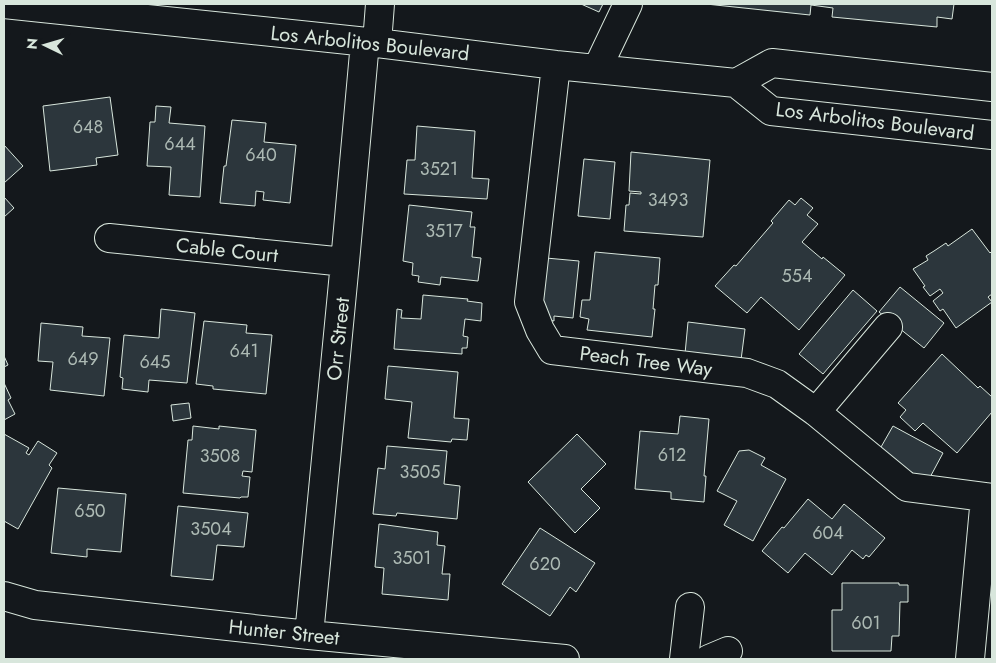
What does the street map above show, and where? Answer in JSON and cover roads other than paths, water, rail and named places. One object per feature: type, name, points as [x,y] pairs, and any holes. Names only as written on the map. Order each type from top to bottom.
[{"type":"street","name":"Los Arbolitos Boulevard","points":[[4,4],[736,83],[771,112],[992,135]]},
{"type":"street","name":"Orr Street","points":[[309,635],[345,262],[371,43],[380,4]]},
{"type":"street","points":[[597,69],[628,4]]},
{"type":"street","points":[[736,83],[772,64],[992,83]]},
{"type":"street","name":"Peach Tree Way","points":[[556,65],[529,302],[540,330],[552,350],[747,373],[777,384],[816,412],[907,487],[989,497]]},
{"type":"street","name":"Cable Court","points":[[109,238],[345,262]]},
{"type":"street","points":[[816,412],[888,327]]},
{"type":"street","points":[[970,659],[989,497]]},
{"type":"street","name":"Hunter Street","points":[[4,596],[35,605],[309,635],[565,659]]},
{"type":"street","points":[[684,659],[690,607]]}]
